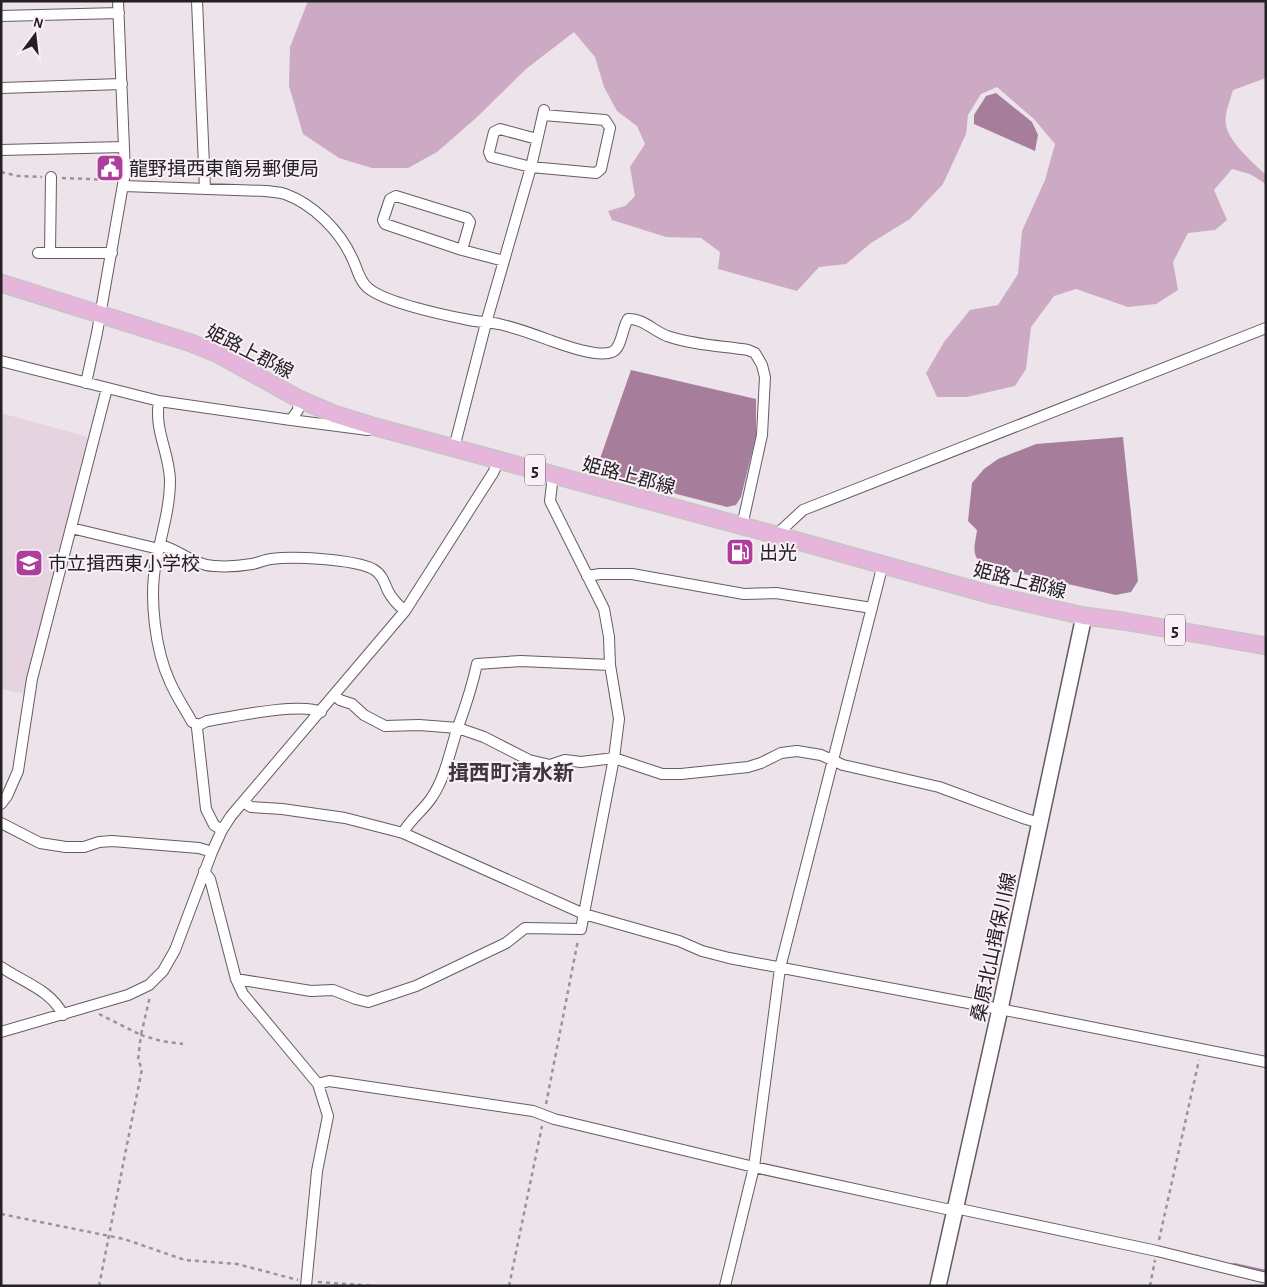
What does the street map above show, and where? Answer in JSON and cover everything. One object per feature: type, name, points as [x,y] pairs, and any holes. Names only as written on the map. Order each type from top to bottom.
[{"type":"main road","name":"姫路上郡線","points":[[1,283],[191,343],[218,354],[299,399],[334,414],[376,428],[992,595],[1084,616],[1266,646]]},
{"type":"main road","name":"桑原北山揖保川線","points":[[938,1286],[1000,1009],[1084,616]]},
{"type":"street","points":[[86,383],[124,186],[118,1]]},
{"type":"street","points":[[197,1],[205,189]]},
{"type":"street","points":[[1,16],[119,13]]},
{"type":"street","points":[[1,88],[122,84]]},
{"type":"street","points":[[454,448],[486,323],[531,167],[543,113],[604,120],[610,128],[601,169],[596,174],[531,167],[491,157],[489,152],[494,132],[500,129],[537,139]]},
{"type":"street","points":[[1,150],[124,147]]},
{"type":"street","points":[[50,253],[51,177]]},
{"type":"street","points":[[124,186],[266,191],[283,194],[301,202],[322,218],[340,238],[352,257],[359,275],[367,288],[399,303],[468,320],[497,324],[581,350],[607,354],[614,352],[618,348],[628,319],[634,319],[664,335],[677,339],[748,350],[755,353],[762,365],[765,378],[762,435],[742,526]]},
{"type":"street","points":[[462,250],[470,222],[467,218],[396,196],[390,199],[382,220],[385,224],[462,250],[504,261]]},
{"type":"street","points":[[38,253],[112,253]]},
{"type":"street","points":[[776,535],[803,510],[1266,328]]},
{"type":"street","points":[[1,361],[159,401],[365,430],[376,428]]},
{"type":"street","points":[[1,804],[7,796],[18,771],[32,680],[107,388]]},
{"type":"street","points":[[290,420],[298,410],[299,399]]},
{"type":"street","points":[[159,401],[157,426],[167,461],[170,480],[166,521],[156,562],[154,590],[158,643],[169,682],[192,722],[199,725]]},
{"type":"street","points":[[1,1032],[128,995],[149,985],[163,971],[175,950],[222,830],[243,802],[406,611],[494,473],[499,460]]},
{"type":"street","points":[[236,979],[311,991],[333,990],[368,1002],[424,982],[506,943],[526,928],[581,929],[614,758],[619,718],[610,665],[609,637],[604,608],[550,501],[553,476]]},
{"type":"street","points":[[72,528],[171,548],[198,564],[214,566],[253,564],[280,558],[335,561],[363,565],[382,576],[388,592],[397,604],[406,611]]},
{"type":"street","points":[[725,1286],[754,1167],[780,968],[883,564]]},
{"type":"street","points":[[588,576],[632,574],[744,594],[776,593],[872,608]]},
{"type":"street","points":[[403,833],[432,797],[444,772],[470,696],[477,664],[521,661],[610,665]]},
{"type":"street","points":[[335,696],[352,704],[364,715],[385,726],[419,725],[458,728],[484,737],[530,760],[550,765],[565,760],[581,762],[614,758],[662,774],[681,774],[748,767],[781,753],[797,751],[821,755],[843,765],[939,787],[1026,820],[1040,823]]},
{"type":"street","points":[[222,830],[214,825],[206,809],[197,728],[199,725],[206,721],[274,710],[314,709],[321,712]]},
{"type":"street","points":[[243,802],[251,807],[282,809],[345,818],[403,833],[584,914],[679,941],[702,951],[729,958],[1266,1062]]},
{"type":"street","points":[[1,823],[40,843],[66,847],[84,847],[99,842],[112,841],[199,848],[212,852]]},
{"type":"street","points":[[204,872],[210,879],[236,979],[243,994],[318,1084],[324,1097],[328,1116],[318,1171],[306,1284]]},
{"type":"street","points":[[1,967],[45,993],[58,1006],[63,1015]]},
{"type":"street","points":[[318,1084],[329,1082],[533,1111],[554,1119],[754,1167],[1157,1251],[1266,1278]]},
{"type":"path","points":[[99,1286],[142,1070],[138,1060],[141,1035],[151,994],[149,985]]},
{"type":"path","points":[[91,1007],[93,1011],[141,1035],[160,1041],[183,1044]]},
{"type":"path","points":[[1150,1286],[1201,1049]]},
{"type":"path","points":[[1,1214],[124,1239],[186,1260],[237,1264],[306,1284],[374,1286]]},
{"type":"shaded area","points":[[308,1],[1266,1],[1266,78],[1233,90],[1227,112],[1226,125],[1236,145],[1266,175],[1266,184],[1250,174],[1232,169],[1214,190],[1227,220],[1215,230],[1188,233],[1173,262],[1178,290],[1156,304],[1128,307],[1076,289],[1054,296],[1031,327],[1026,369],[1015,386],[967,397],[937,397],[926,373],[944,342],[970,310],[998,305],[1018,274],[1022,231],[1045,180],[1055,144],[1034,119],[997,87],[981,94],[968,115],[966,134],[943,184],[910,219],[871,243],[846,264],[819,267],[797,291],[718,269],[720,252],[701,238],[666,237],[612,220],[608,211],[625,206],[635,196],[630,167],[645,144],[637,126],[617,111],[604,87],[595,57],[574,32],[526,69],[476,118],[437,152],[408,168],[372,168],[339,158],[303,134],[289,86],[290,47]]},
{"type":"shaded area","points":[[996,93],[1032,122],[1038,135],[1035,151],[974,124],[974,115],[986,96]]},
{"type":"shaded area","points":[[631,370],[756,399],[756,436],[741,497],[736,505],[727,507],[595,473]]},
{"type":"shaded area","name":"市立揖西東小学校","points":[[1,413],[88,437],[25,694],[1,689]]},
{"type":"shaded area","points":[[1123,437],[1138,581],[1131,592],[1116,595],[984,565],[977,558],[974,550],[977,530],[968,521],[972,483],[984,469],[998,459],[1036,444]]},
{"type":"waterway","points":[[1234,1265],[1266,1272]]},
{"type":"place","name":"龍野揖西東簡易郵便局","points":[[110,168]]},
{"type":"place","name":"出光","points":[[740,552]]},
{"type":"place","name":"市立揖西東小学校","points":[[29,563]]},
{"type":"district","name":"揖西町清水新","points":[[511,773]]}]
